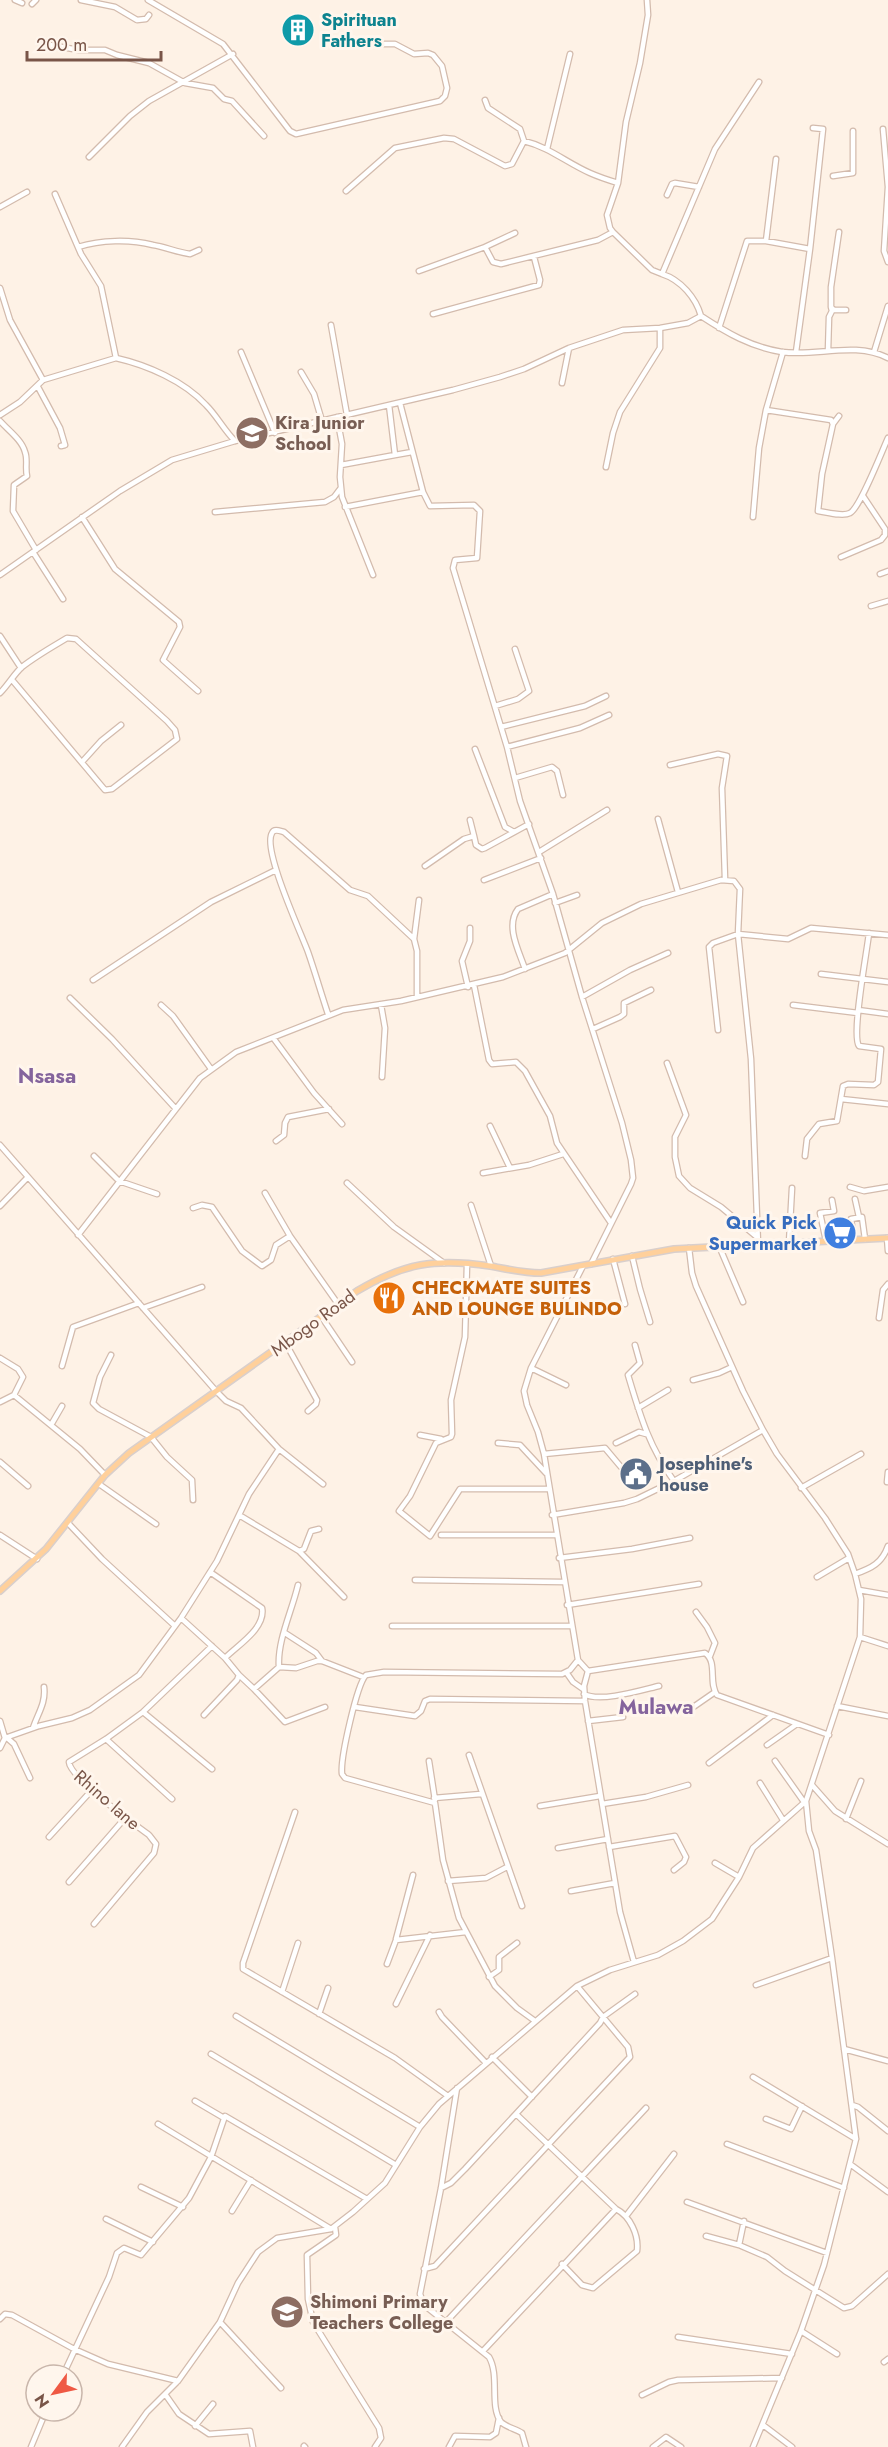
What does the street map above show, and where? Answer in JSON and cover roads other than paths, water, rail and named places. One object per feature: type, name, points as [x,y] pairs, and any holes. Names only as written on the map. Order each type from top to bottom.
[{"type":"main road","name":"Mbogo Road","points":[[0,1590],[37,1559],[118,1462],[338,1304],[390,1272],[417,1264],[444,1263],[491,1266],[523,1273],[541,1273],[613,1259],[689,1248],[887,1238]]},
{"type":"street","points":[[15,0],[22,3]]},
{"type":"street","points":[[81,0],[116,7],[137,20],[146,19],[149,15]]},
{"type":"street","points":[[148,0],[223,44],[233,54],[290,131],[296,134],[440,101],[445,96],[447,88],[442,66],[433,55],[414,54],[395,44],[347,46]]},
{"type":"street","points":[[647,0],[648,15],[626,122],[618,183],[608,215],[610,228],[652,270],[679,282],[699,307],[701,316],[738,339],[783,352],[863,350],[888,358]]},
{"type":"street","points":[[44,44],[78,50],[105,50],[149,63],[185,83],[213,88],[225,99],[232,101],[264,136]]},
{"type":"street","points":[[89,157],[143,106],[233,54]]},
{"type":"street","points":[[548,149],[570,54]]},
{"type":"street","points":[[662,274],[715,148],[759,82]]},
{"type":"street","points":[[485,100],[488,108],[520,129],[524,141]]},
{"type":"street","points":[[796,352],[823,129],[813,128]]},
{"type":"street","points":[[883,129],[888,187],[884,251],[888,262]]},
{"type":"street","points":[[833,176],[853,173],[854,131]]},
{"type":"street","points":[[346,192],[395,148],[450,138],[508,166],[524,141]]},
{"type":"street","points":[[524,141],[548,149],[590,173],[618,183]]},
{"type":"street","points":[[766,241],[776,159]]},
{"type":"street","points":[[667,195],[672,184],[675,183],[699,187]]},
{"type":"street","points":[[0,207],[27,192]]},
{"type":"street","points":[[54,194],[78,247],[102,290],[116,358]]},
{"type":"street","points":[[484,247],[490,259],[496,264],[534,257],[598,240],[613,232]]},
{"type":"street","points":[[828,351],[829,317],[832,311],[831,287],[840,232]]},
{"type":"street","points":[[419,271],[515,233]]},
{"type":"street","points":[[719,328],[747,241],[766,241],[810,249]]},
{"type":"street","points":[[78,247],[93,243],[125,242],[152,244],[190,254],[199,250]]},
{"type":"street","points":[[433,314],[539,285],[540,280],[534,257]]},
{"type":"street","points":[[1,291],[10,320],[43,380]]},
{"type":"street","points":[[874,352],[888,306]]},
{"type":"street","points":[[831,307],[834,310],[846,310]]},
{"type":"street","points":[[0,575],[82,517],[165,463],[235,441],[400,403],[524,369],[569,348],[623,330],[660,328],[688,323],[701,316]]},
{"type":"street","points":[[331,325],[347,415]]},
{"type":"street","points":[[606,467],[613,432],[620,412],[660,348],[660,328]]},
{"type":"street","points":[[562,383],[569,348]]},
{"type":"street","points":[[241,352],[275,433]]},
{"type":"street","points":[[753,517],[759,448],[766,410],[783,352]]},
{"type":"street","points":[[0,414],[20,402],[43,380],[116,358],[144,366],[183,386],[204,402],[220,419],[225,431],[235,441]]},
{"type":"street","points":[[301,372],[314,394],[322,421]]},
{"type":"street","points":[[38,387],[60,428],[65,445],[61,446]]},
{"type":"street","points":[[400,403],[423,492],[429,506],[474,505],[480,511],[477,558],[455,560],[452,564],[515,778],[553,894],[582,997],[622,1123],[633,1170],[633,1178],[627,1193],[591,1264]]},
{"type":"street","points":[[389,405],[395,455]]},
{"type":"street","points":[[766,410],[829,419],[833,424]]},
{"type":"street","points":[[839,416],[833,424],[817,510],[850,514],[863,496],[888,438]]},
{"type":"street","points":[[337,417],[342,444],[340,489],[373,575]]},
{"type":"street","points":[[0,421],[23,446],[26,453],[27,476],[14,484],[13,511],[63,598]]},
{"type":"street","points":[[220,446],[225,431]]},
{"type":"street","points":[[341,465],[412,452]]},
{"type":"street","points":[[215,512],[325,502],[334,497],[340,489]]},
{"type":"street","points":[[345,507],[423,492]]},
{"type":"street","points":[[841,557],[881,540],[885,536],[885,529],[863,496]]},
{"type":"street","points":[[82,517],[115,569],[180,624],[162,660],[198,691]]},
{"type":"street","points":[[880,574],[888,572]]},
{"type":"street","points":[[871,606],[888,601]]},
{"type":"street","points":[[0,636],[21,668]]},
{"type":"street","points":[[0,693],[13,681],[14,675],[21,668],[67,638],[76,639],[167,721],[177,736],[176,741],[105,790],[13,681]]},
{"type":"street","points":[[495,706],[518,699],[529,692],[515,649]]},
{"type":"street","points":[[501,727],[585,706],[606,696]]},
{"type":"street","points":[[507,747],[580,728],[609,715]]},
{"type":"street","points":[[82,762],[101,741],[121,725]]},
{"type":"street","points":[[475,749],[505,826],[514,832]]},
{"type":"street","points":[[670,765],[718,754],[727,756],[722,788],[725,879]]},
{"type":"street","points":[[515,778],[552,767],[556,771],[563,795]]},
{"type":"street","points":[[539,852],[607,810]]},
{"type":"street","points":[[658,819],[678,892]]},
{"type":"street","points":[[470,820],[476,845],[482,849],[529,824]]},
{"type":"street","points":[[328,1014],[276,870],[271,834],[277,830],[284,832],[350,891],[368,896],[414,939]]},
{"type":"street","points":[[425,866],[464,839],[474,836]]},
{"type":"street","points":[[484,880],[541,858]]},
{"type":"street","points":[[93,980],[204,907],[276,870]]},
{"type":"street","points":[[78,1236],[200,1078],[236,1052],[259,1042],[274,1039],[328,1014],[468,987],[525,969],[569,950],[602,922],[654,898],[725,879],[734,881],[740,889],[738,934],[751,1059],[758,1244]]},
{"type":"street","points":[[525,969],[512,924],[514,914],[518,909],[553,894]]},
{"type":"street","points":[[555,903],[577,895]]},
{"type":"street","points":[[417,997],[417,951],[414,939],[419,900]]},
{"type":"street","points":[[468,987],[462,961],[470,941],[470,928]]},
{"type":"street","points":[[718,1030],[709,947],[713,943],[738,934],[788,939],[811,928],[888,934]]},
{"type":"street","points":[[869,933],[858,1011],[858,1045],[888,1050]]},
{"type":"street","points":[[582,997],[630,970],[668,953]]},
{"type":"street","points":[[821,974],[888,982]]},
{"type":"street","points":[[474,985],[489,1060],[492,1064],[497,1065],[516,1062],[525,1071],[550,1116],[554,1137],[611,1223]]},
{"type":"street","points":[[593,1029],[620,1017],[624,1014],[624,1003],[651,990]]},
{"type":"street","points":[[70,998],[112,1039],[176,1109]]},
{"type":"street","points":[[161,1005],[173,1016],[211,1069]]},
{"type":"street","points":[[381,1005],[386,1028],[382,1077]]},
{"type":"street","points":[[793,1005],[888,1014]]},
{"type":"street","points":[[274,1039],[307,1085],[342,1124]]},
{"type":"street","points":[[805,1156],[807,1139],[819,1124],[837,1121],[843,1087],[877,1084],[881,1049]]},
{"type":"street","points":[[667,1063],[686,1114],[675,1137],[675,1157],[679,1176],[690,1188],[714,1201],[757,1237]]},
{"type":"street","points":[[841,1099],[888,1104]]},
{"type":"street","points":[[276,1141],[284,1135],[288,1117],[329,1109]]},
{"type":"street","points":[[490,1126],[510,1168]]},
{"type":"street","points":[[0,1145],[216,1392],[226,1401],[241,1408],[279,1449],[323,1484]]},
{"type":"street","points":[[483,1173],[539,1162],[564,1154]]},
{"type":"street","points":[[94,1156],[119,1181],[157,1194]]},
{"type":"street","points":[[0,1206],[28,1176]]},
{"type":"street","points":[[347,1184],[394,1227],[444,1263]]},
{"type":"street","points":[[850,1187],[864,1191],[888,1187]]},
{"type":"street","points":[[789,1243],[792,1188]]},
{"type":"street","points":[[265,1193],[290,1236],[338,1304]]},
{"type":"street","points":[[855,1199],[859,1217],[862,1217],[865,1239]]},
{"type":"street","points":[[826,1241],[820,1213],[834,1210],[832,1200]]},
{"type":"street","points":[[193,1208],[202,1205],[212,1207],[242,1251],[262,1266],[271,1260],[276,1245],[290,1236]]},
{"type":"street","points":[[471,1205],[491,1266]]},
{"type":"street","points":[[854,1239],[851,1219],[859,1217]]},
{"type":"street","points":[[887,1238],[888,1251]]},
{"type":"street","points":[[719,1246],[742,1302]]},
{"type":"street","points":[[122,2447],[135,2427],[178,2382],[220,2322],[246,2269],[263,2246],[277,2238],[333,2228],[385,2183],[420,2127],[448,2096],[577,1986],[610,1970],[658,1955],[683,1941],[712,1919],[739,1877],[753,1848],[805,1802],[860,1637],[859,1590],[849,1558],[825,1518],[801,1488],[763,1430],[696,1286],[689,1248]]},
{"type":"street","points":[[632,1256],[651,1322]]},
{"type":"street","points":[[613,1259],[625,1304]]},
{"type":"street","points":[[420,1436],[442,1439],[451,1437],[453,1434],[451,1400],[465,1337],[466,1264]]},
{"type":"street","points":[[583,1266],[531,1368],[524,1397],[544,1454],[559,1558],[578,1660],[588,1671]]},
{"type":"street","points":[[879,1318],[883,1290],[888,1284]]},
{"type":"street","points":[[143,1308],[202,1287]]},
{"type":"street","points":[[62,1366],[73,1327],[139,1303]]},
{"type":"street","points":[[321,1316],[352,1362]]},
{"type":"street","points":[[285,1342],[317,1400],[308,1411]]},
{"type":"street","points":[[635,1345],[640,1364],[628,1374],[646,1434],[658,1458],[674,1481]]},
{"type":"street","points":[[111,1355],[102,1371],[93,1403],[99,1409],[151,1437],[167,1457],[192,1480],[192,1500]]},
{"type":"street","points":[[0,1358],[22,1374],[14,1395],[1,1400]]},
{"type":"street","points":[[693,1380],[719,1373],[732,1366]]},
{"type":"street","points":[[531,1368],[566,1385]]},
{"type":"street","points":[[638,1408],[668,1390]]},
{"type":"street","points":[[14,1395],[80,1449],[105,1475]]},
{"type":"street","points":[[51,1425],[62,1406]]},
{"type":"street","points":[[552,1515],[624,1503],[674,1481],[763,1430]]},
{"type":"street","points":[[616,1443],[639,1432],[646,1434]]},
{"type":"street","points":[[442,1439],[436,1443],[410,1496],[399,1511],[427,1535],[432,1534],[460,1489],[549,1489]]},
{"type":"street","points":[[498,1443],[520,1445],[546,1473]]},
{"type":"street","points":[[544,1454],[605,1448],[621,1467]]},
{"type":"street","points":[[0,1748],[6,1738],[72,1718],[90,1710],[129,1684],[143,1669],[181,1618],[210,1572],[258,1480],[279,1449]]},
{"type":"street","points":[[801,1488],[861,1454]]},
{"type":"street","points":[[0,1462],[28,1486]]},
{"type":"street","points":[[887,1482],[888,1472]]},
{"type":"street","points":[[99,1484],[156,1524]]},
{"type":"street","points":[[239,1515],[299,1551],[344,1597]]},
{"type":"street","points":[[68,1523],[102,1559],[175,1626]]},
{"type":"street","points":[[299,1551],[304,1549],[312,1531],[319,1529]]},
{"type":"street","points":[[0,1535],[37,1559]]},
{"type":"street","points":[[441,1536],[556,1535]]},
{"type":"street","points":[[559,1558],[632,1549],[690,1538]]},
{"type":"street","points":[[855,1574],[882,1560],[888,1546]]},
{"type":"street","points":[[817,1577],[849,1558]]},
{"type":"street","points":[[210,1572],[262,1608],[263,1612],[260,1625],[225,1658]]},
{"type":"street","points":[[415,1580],[563,1582]]},
{"type":"street","points":[[567,1605],[699,1584]]},
{"type":"street","points":[[279,1667],[278,1651],[298,1585]]},
{"type":"street","points":[[859,1590],[888,1595]]},
{"type":"street","points":[[696,1612],[715,1643],[710,1656],[715,1692],[721,1697],[829,1735]]},
{"type":"street","points":[[181,1618],[225,1658],[285,1722],[325,1707]]},
{"type":"street","points":[[392,1626],[571,1626]]},
{"type":"street","points":[[285,1633],[316,1653],[322,1661],[363,1677]]},
{"type":"street","points":[[860,1637],[888,1646]]},
{"type":"street","name":"Rhino lane","points":[[94,1923],[156,1849],[156,1844],[149,1835],[92,1790],[70,1768],[69,1762],[143,1712],[212,1646]]},
{"type":"street","points":[[588,1671],[705,1653],[710,1656]]},
{"type":"street","points":[[481,1794],[435,1800],[353,1781],[343,1776],[342,1760],[363,1677],[372,1672],[566,1672],[578,1660]]},
{"type":"street","points":[[254,1689],[279,1667],[296,1668],[322,1661]]},
{"type":"street","points":[[588,1671],[584,1692],[588,1721],[620,1912],[634,1962]]},
{"type":"street","points":[[566,1672],[573,1682],[580,1685],[591,1697],[626,1694],[659,1686]]},
{"type":"street","points":[[204,1715],[239,1675]]},
{"type":"street","points":[[33,1728],[44,1704],[44,1687]]},
{"type":"street","points":[[689,1710],[715,1692]]},
{"type":"street","points":[[355,1707],[415,1716],[421,1711],[425,1701],[430,1699],[585,1701]]},
{"type":"street","points":[[837,1706],[888,1716]]},
{"type":"street","points":[[143,1712],[212,1769]]},
{"type":"street","points":[[709,1763],[772,1715]]},
{"type":"street","points":[[588,1721],[623,1717]]},
{"type":"street","points":[[0,1721],[6,1738],[14,1744],[30,1778]]},
{"type":"street","points":[[767,1745],[797,1724]]},
{"type":"street","points":[[106,1739],[172,1799]]},
{"type":"street","points":[[469,1755],[522,1906]]},
{"type":"street","points":[[429,1761],[448,1881],[466,1932],[489,1977],[506,1997],[535,2021]]},
{"type":"street","points":[[753,2447],[801,2331],[826,2253],[856,2139],[816,1850],[809,1831],[805,1802],[775,1761]]},
{"type":"street","points":[[846,1819],[861,1781]]},
{"type":"street","points":[[760,1783],[783,1820]]},
{"type":"street","points":[[602,1804],[652,1796],[688,1785]]},
{"type":"street","points":[[812,1785],[834,1811],[888,1844]]},
{"type":"street","points":[[50,1837],[92,1790]]},
{"type":"street","points":[[540,1806],[600,1796]]},
{"type":"street","points":[[295,1812],[243,1966],[246,1971],[395,2058],[448,2096]]},
{"type":"street","points":[[69,1882],[126,1817]]},
{"type":"street","points":[[609,1848],[675,1836],[686,1857],[684,1862],[674,1870]]},
{"type":"street","points":[[558,1848],[608,1839]]},
{"type":"street","points":[[715,1863],[739,1877]]},
{"type":"street","points":[[448,1881],[484,1878],[507,1867]]},
{"type":"street","points":[[387,1964],[396,1940],[413,1875]]},
{"type":"street","points":[[571,1891],[615,1883]]},
{"type":"street","points":[[396,1940],[466,1932]]},
{"type":"street","points":[[396,2004],[430,1935]]},
{"type":"street","points":[[282,1992],[298,1943]]},
{"type":"street","points":[[489,1977],[499,1970],[499,1957],[517,1943]]},
{"type":"street","points":[[756,1985],[832,1958]]},
{"type":"street","points":[[424,2269],[435,2266],[630,2057],[628,2047],[577,1986]]},
{"type":"street","points":[[319,2014],[328,1988]]},
{"type":"street","points":[[441,2188],[451,2183],[600,2024],[603,2017],[635,1994]]},
{"type":"street","points":[[439,2012],[486,2063]]},
{"type":"street","points":[[236,2016],[420,2127]]},
{"type":"street","points":[[844,2049],[888,2061]]},
{"type":"street","points":[[211,2054],[396,2164]]},
{"type":"street","points":[[492,2057],[532,2097]]},
{"type":"street","points":[[753,2077],[856,2139]]},
{"type":"street","points":[[457,2088],[441,2188],[420,2289],[421,2299],[424,2305],[483,2351],[494,2367],[496,2408],[499,2418],[504,2424],[522,2433],[526,2447]]},
{"type":"street","points":[[195,2100],[224,2118],[229,2117],[367,2199]]},
{"type":"street","points":[[852,2105],[858,2107],[888,2131]]},
{"type":"street","points":[[766,2119],[791,2128],[802,2106]]},
{"type":"street","points":[[446,2322],[646,2108]]},
{"type":"street","points":[[516,2114],[615,2209],[626,2216],[634,2232],[637,2251],[593,2288],[585,2287],[562,2264]]},
{"type":"street","points":[[68,2363],[110,2277],[117,2253],[124,2248],[141,2255],[183,2207],[211,2157],[224,2118]]},
{"type":"street","points":[[158,2124],[333,2228],[336,2235],[307,2255],[309,2309],[314,2322],[379,2428],[381,2438],[375,2447]]},
{"type":"street","points":[[727,2144],[844,2188]]},
{"type":"street","points":[[626,2216],[674,2154]]},
{"type":"street","points":[[850,2164],[888,2192]]},
{"type":"street","points":[[232,2211],[251,2180]]},
{"type":"street","points":[[141,2187],[183,2207]]},
{"type":"street","points":[[687,2202],[826,2253]]},
{"type":"street","points":[[483,2351],[615,2209]]},
{"type":"street","points":[[106,2219],[153,2242]]},
{"type":"street","points":[[739,2245],[744,2221]]},
{"type":"street","points":[[706,2236],[739,2245],[767,2257],[840,2307],[848,2308],[888,2274]]},
{"type":"street","points":[[0,2319],[5,2314],[12,2315],[74,2349],[108,2364],[178,2382]]},
{"type":"street","points":[[220,2322],[281,2388]]},
{"type":"street","points":[[801,2331],[837,2354]]},
{"type":"street","points":[[678,2337],[792,2354]]},
{"type":"street","points":[[642,2395],[678,2380],[782,2378]]},
{"type":"street","points":[[165,2394],[174,2409],[195,2426],[210,2434],[248,2430],[252,2434],[253,2447]]},
{"type":"street","points":[[195,2426],[213,2404]]},
{"type":"street","points":[[449,2447],[454,2436],[490,2437],[496,2433],[499,2418]]},
{"type":"street","points":[[31,2447],[41,2423]]},
{"type":"street","points":[[762,2425],[792,2447]]},
{"type":"street","points":[[653,2447],[666,2437],[681,2447]]},
{"type":"place","name":"Spirituan Fathers","points":[[298,30]]},
{"type":"place","name":"Kira Junior School","points":[[252,433]]},
{"type":"place","name":"Quick Pick Supermarket","points":[[840,1233]]},
{"type":"place","name":"CHECKMATE SUITES AND LOUNGE BULINDO","points":[[389,1298]]},
{"type":"place","name":"Josephine's house","points":[[636,1474]]},
{"type":"place","name":"Shimoni Primary Teachers College","points":[[287,2312]]},
{"type":"district","name":"Nsasa","points":[[47,1076]]},
{"type":"district","name":"Mulawa","points":[[656,1707]]}]
